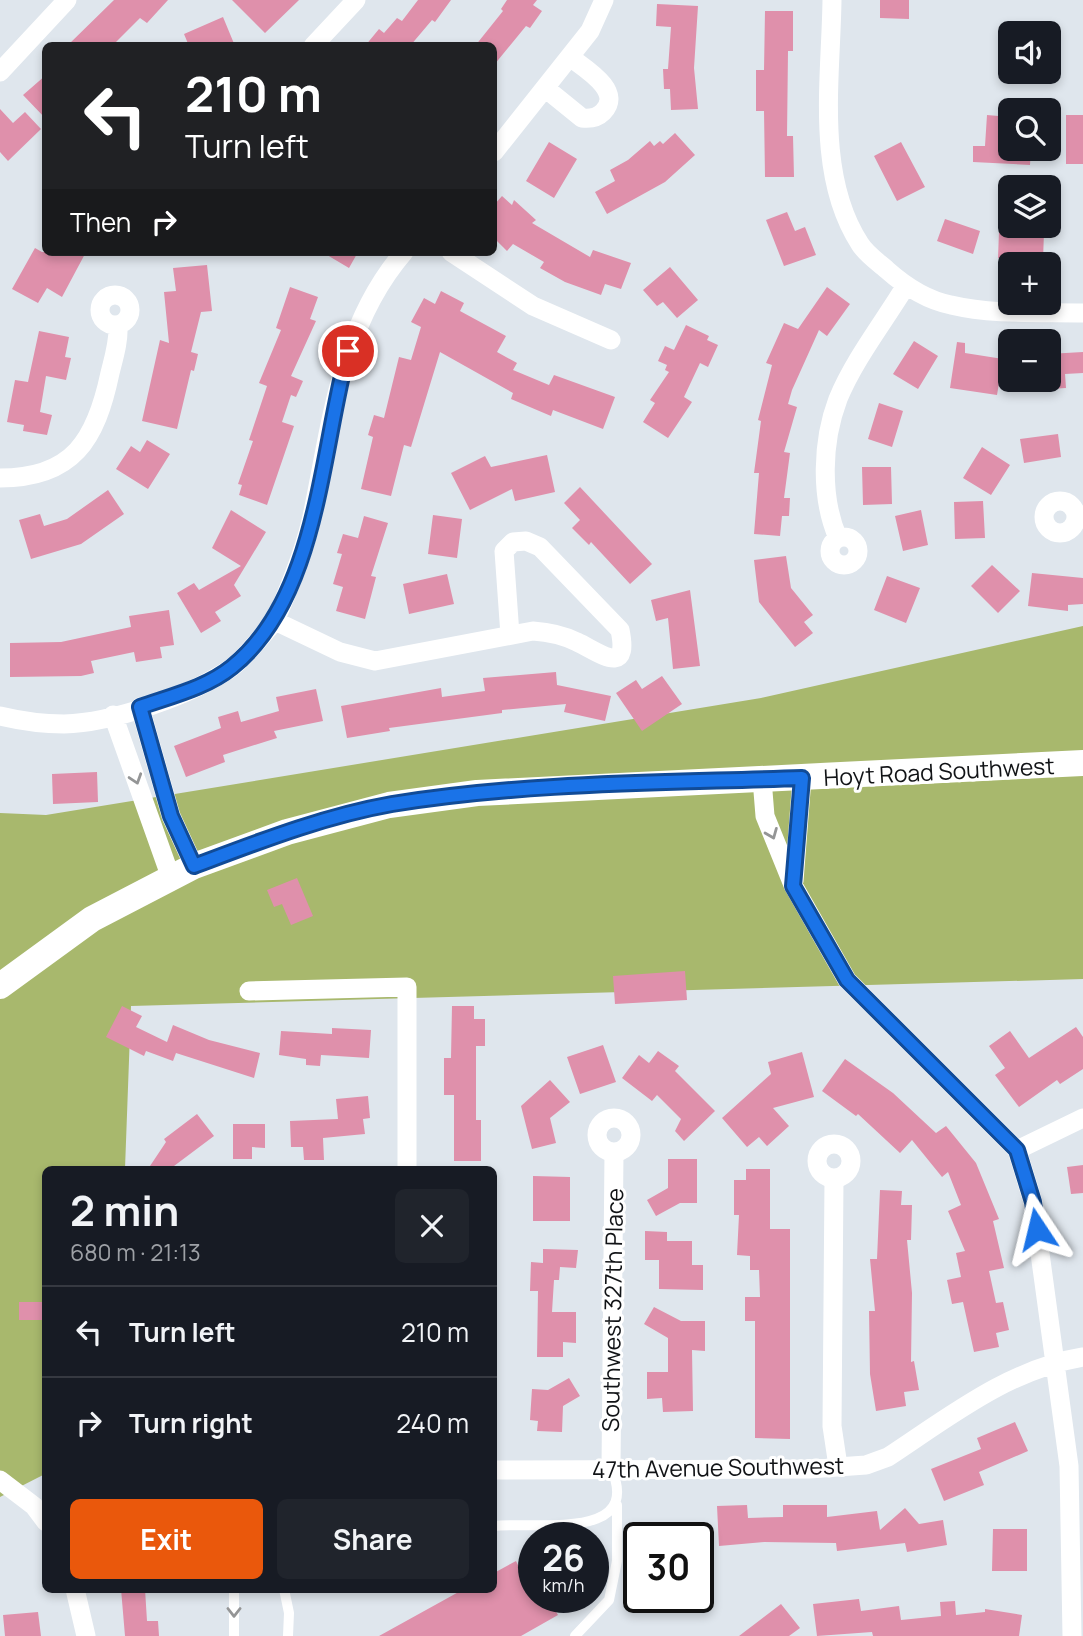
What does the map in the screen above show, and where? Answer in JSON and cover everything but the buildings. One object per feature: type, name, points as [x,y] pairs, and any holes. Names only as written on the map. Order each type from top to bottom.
[{"type":"main road","name":"Hoyt Road Southwest","points":[[0,986],[92,919],[194,866],[287,832],[389,805],[477,793],[1083,763]]},
{"type":"street","points":[[0,72],[66,0]]},
{"type":"street","points":[[317,42],[356,0]]},
{"type":"street","points":[[497,148],[590,31],[604,0]]},
{"type":"street","points":[[832,0],[830,117],[834,173],[844,215],[862,246],[905,287],[950,305],[1001,312],[1083,313]]},
{"type":"street","points":[[545,88],[582,118],[590,119],[603,113],[609,101],[606,87],[570,57]]},
{"type":"street","points":[[0,716],[23,721],[65,724],[140,707],[213,679],[233,666],[275,621],[294,575],[310,524],[348,351],[370,305],[401,256]]},
{"type":"street","points":[[458,256],[533,306],[611,340]]},
{"type":"street","points":[[838,538],[828,515],[826,483],[833,419],[839,398],[905,287]]},
{"type":"street","points":[[0,478],[47,473],[71,458],[78,450],[91,432],[106,393],[118,325]]},
{"type":"street","points":[[275,621],[341,652],[374,661],[533,631],[553,632],[608,659],[616,658],[622,653],[620,630],[540,547],[526,541],[513,542],[504,551],[510,635]]},
{"type":"street","points":[[140,707],[171,816],[194,866]]},
{"type":"street","points":[[113,715],[170,878]]},
{"type":"street","points":[[793,886],[802,778]]},
{"type":"street","points":[[762,779],[765,816],[793,886],[847,980],[1017,1150],[1033,1202],[1069,1466],[1078,1576],[1072,1636]]},
{"type":"street","points":[[249,990],[407,987],[407,1166]]},
{"type":"street","points":[[1017,1150],[1083,1118]]},
{"type":"street","name":"Southwest 327th Place","points":[[611,1468],[614,1152]]},
{"type":"street","points":[[834,1179],[832,1426],[838,1466]]},
{"type":"street","name":"47th Avenue Southwest","points":[[497,1470],[711,1470],[866,1465],[888,1457],[1013,1377],[1054,1362],[1083,1357]]},
{"type":"street","points":[[0,1480],[42,1508]]},
{"type":"street","points":[[76,1593],[86,1636]]},
{"type":"lane","points":[[575,1636],[609,1600],[612,1591],[617,1561],[617,1482],[611,1468]]},
{"type":"lane","points":[[497,1526],[589,1522],[608,1513],[617,1501]]},
{"type":"lane","points":[[233,1636],[234,1593]]},
{"type":"lane","points":[[285,1593],[289,1613],[288,1636]]},
{"type":"green space","points":[[1083,626],[1083,979],[131,1006],[125,1166],[42,1166],[42,1476],[0,1497],[0,813],[46,815],[761,698]]},
{"type":"route","points":[[348,351],[335,397],[310,524],[294,575],[275,621],[233,666],[203,685],[140,707],[171,816],[194,866],[287,832],[389,805],[477,793],[802,778],[793,886],[847,980],[964,1094],[1017,1150],[1033,1202],[1037,1229]]}]
